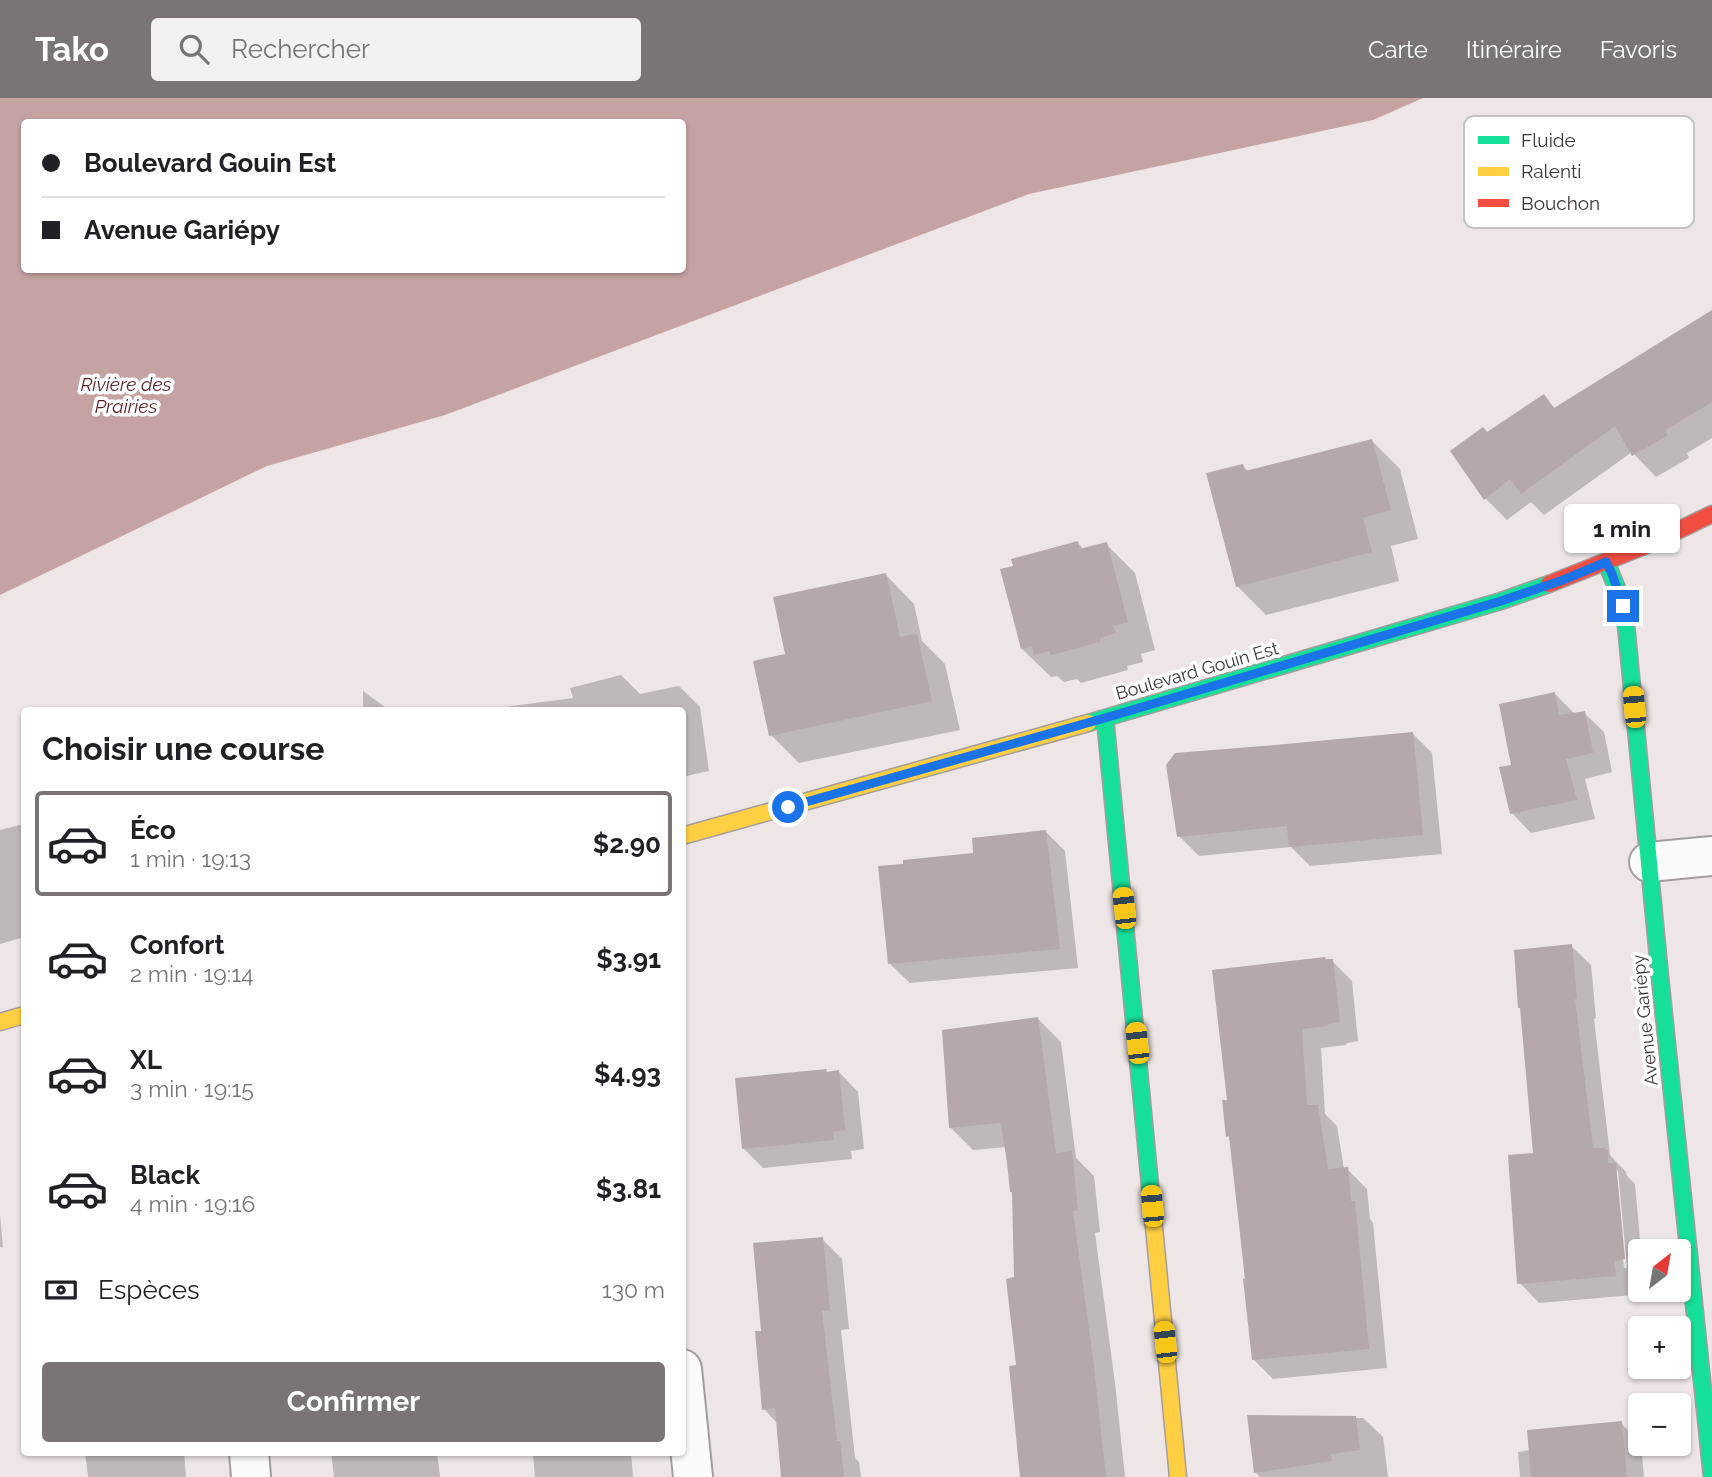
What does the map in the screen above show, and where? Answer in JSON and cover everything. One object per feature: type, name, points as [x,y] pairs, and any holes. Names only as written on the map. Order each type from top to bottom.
[{"type":"street","name":"Boulevard Gouin Est","points":[[686,835],[1105,718],[1501,601],[1563,580],[1712,514]]},
{"type":"street","name":"Avenue Gariépy","points":[[1606,562],[1618,591],[1626,625],[1649,862],[1706,1353],[1712,1477]]},
{"type":"street","points":[[1105,718],[1178,1477]]},
{"type":"street","points":[[1649,862],[1712,856]]},
{"type":"street","points":[[0,1022],[21,1016]]},
{"type":"street","points":[[686,1408],[693,1477]]},
{"type":"street","points":[[249,1456],[251,1477]]},
{"type":"water","name":"Rivière des Prairies","points":[[0,98],[1423,98],[1373,120],[1029,194],[445,415],[267,466],[0,595]]},
{"type":"building","points":[[1712,310],[1712,402],[1666,430],[1668,435],[1632,456],[1615,426],[1521,494],[1510,479],[1484,500],[1450,451],[1483,427],[1487,432],[1544,394],[1554,408]]},
{"type":"building","points":[[1372,439],[1391,510],[1363,518],[1372,552],[1236,587],[1206,473],[1243,464],[1245,471]]},
{"type":"building","points":[[1078,541],[1079,549],[1107,542],[1128,622],[1113,626],[1116,633],[1100,638],[1100,642],[1051,655],[1049,651],[1034,655],[1032,647],[1021,649],[1000,569],[1013,566],[1011,559]]},
{"type":"building","points":[[886,573],[900,637],[917,634],[932,701],[769,736],[753,661],[785,654],[773,597]]},
{"type":"building","points":[[1555,692],[1559,715],[1585,711],[1593,753],[1566,759],[1577,800],[1510,814],[1499,767],[1511,765],[1499,704]]},
{"type":"building","points":[[1413,732],[1423,835],[1289,847],[1287,826],[1177,837],[1166,765],[1175,753]]},
{"type":"building","points":[[1046,830],[1060,949],[888,964],[878,866],[903,864],[903,860],[973,853],[972,838]]},
{"type":"building","points":[[1572,944],[1575,999],[1593,1148],[1605,1148],[1608,1150],[1608,1163],[1616,1163],[1625,1259],[1614,1261],[1616,1276],[1517,1284],[1508,1155],[1533,1153],[1514,950]]},
{"type":"building","points":[[1325,957],[1333,959],[1340,1022],[1302,1029],[1307,1105],[1318,1105],[1328,1169],[1348,1167],[1351,1201],[1355,1201],[1369,1349],[1252,1360],[1229,1136],[1226,1137],[1222,1100],[1227,1100],[1212,970]]},
{"type":"building","points":[[1038,1017],[1056,1153],[1072,1151],[1078,1210],[1073,1211],[1106,1477],[1020,1477],[1009,1366],[1016,1365],[1006,1279],[1014,1277],[1012,1192],[1001,1123],[949,1128],[942,1030]]},
{"type":"building","points":[[827,1069],[826,1072],[839,1070],[845,1130],[833,1132],[834,1140],[742,1149],[735,1078]]},
{"type":"building","points":[[823,1237],[830,1310],[822,1311],[837,1441],[840,1441],[844,1477],[781,1477],[775,1408],[762,1410],[755,1331],[761,1331],[753,1243]]},
{"type":"building","points":[[1247,1415],[1356,1416],[1360,1450],[1331,1454],[1332,1461],[1254,1473]]},
{"type":"building","points":[[1622,1421],[1627,1477],[1531,1477],[1527,1430]]},
{"type":"traffic: fast","points":[[1606,562],[1618,591],[1626,625],[1712,1477]]},
{"type":"traffic: fast","points":[[1088,723],[1501,601],[1549,584]]},
{"type":"traffic: fast","points":[[1105,718],[1152,1206]]},
{"type":"traffic: slow","points":[[686,835],[1088,723]]},
{"type":"traffic: slow","points":[[0,1022],[21,1016]]},
{"type":"traffic: slow","points":[[1152,1206],[1178,1477]]},
{"type":"traffic: jam","points":[[1549,584],[1652,543],[1712,514]]},
{"type":"route","points":[[788,807],[1105,718],[1501,601],[1606,562],[1623,606]]}]
